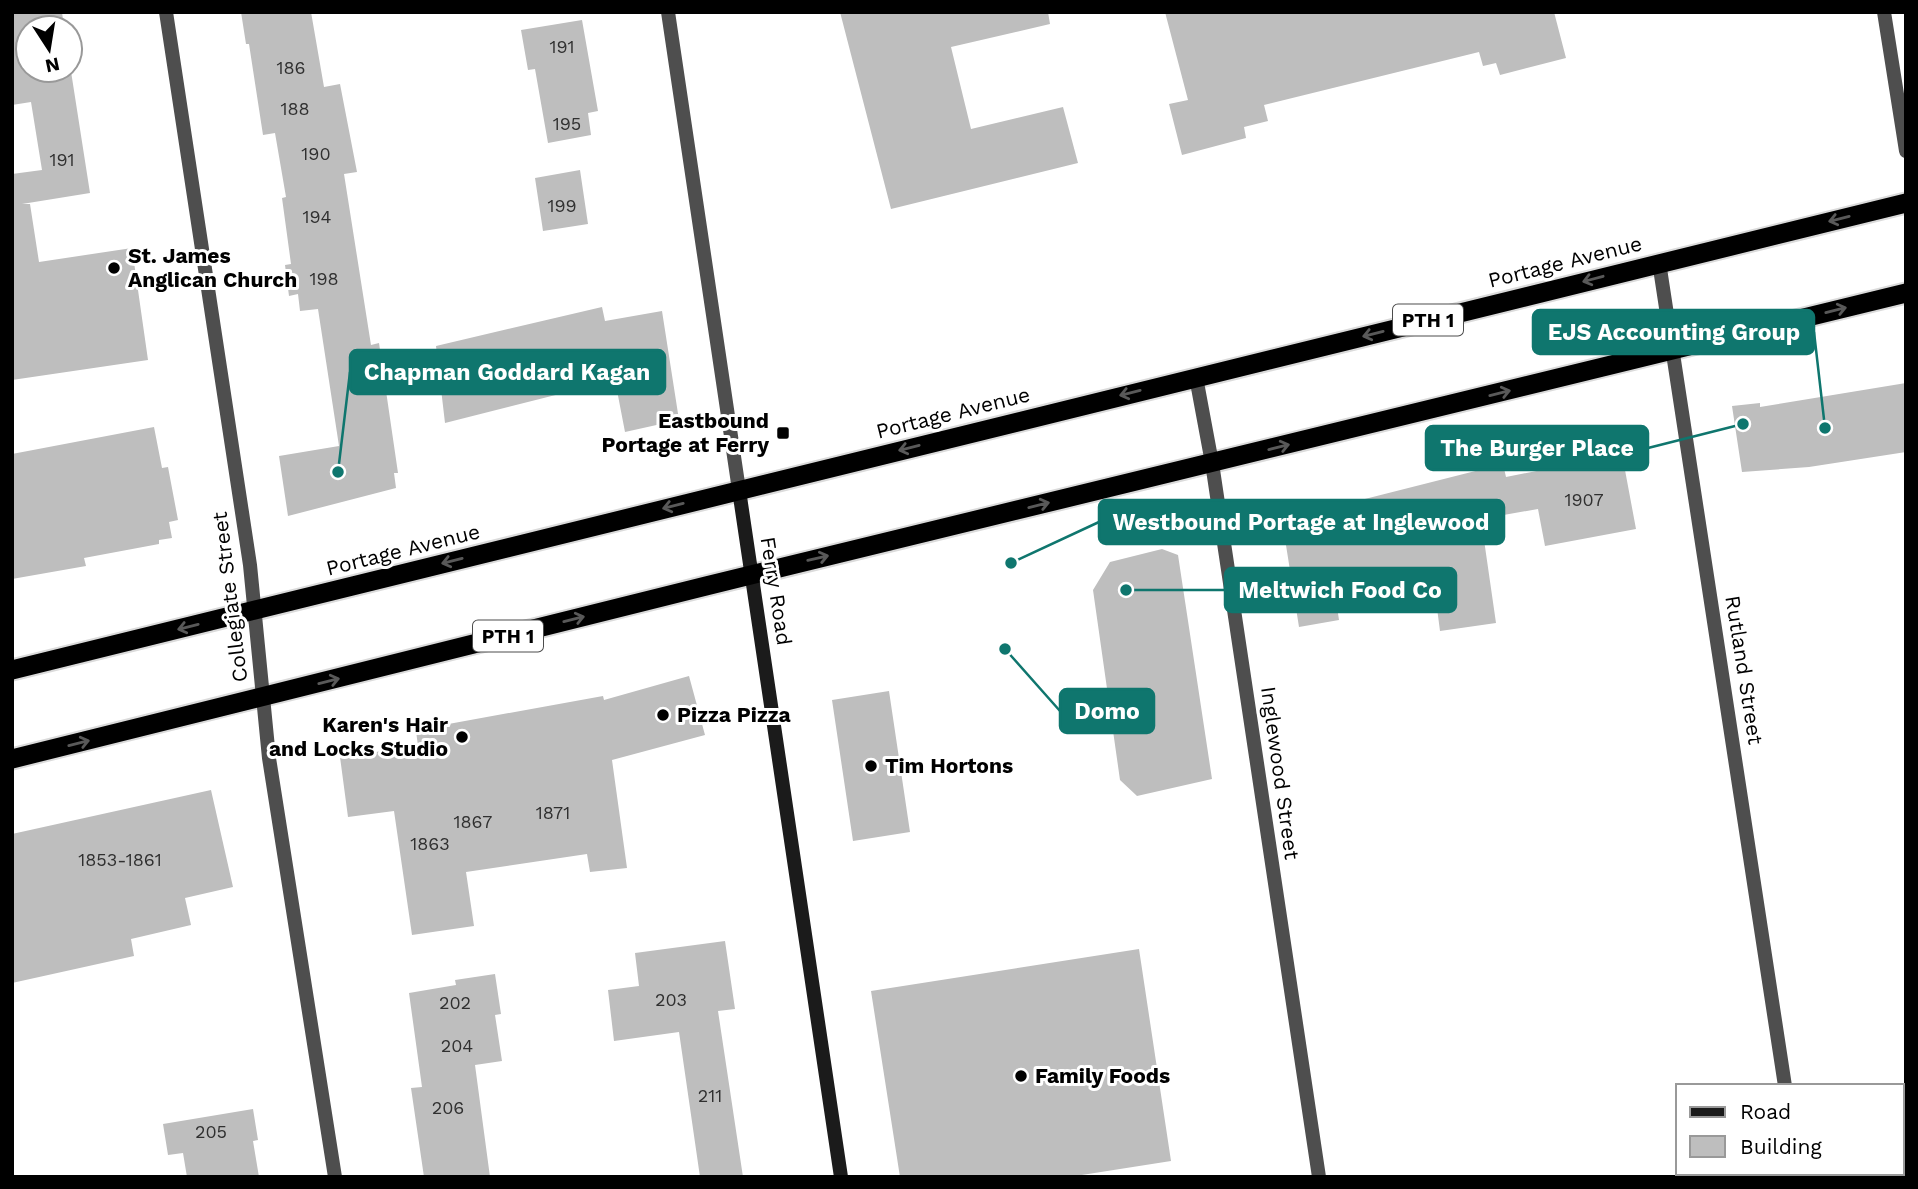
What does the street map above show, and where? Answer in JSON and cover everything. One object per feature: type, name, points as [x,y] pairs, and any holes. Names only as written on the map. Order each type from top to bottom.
[{"type":"highway","name":"Portage Avenue","points":[[12,670],[1906,203]]},
{"type":"highway","name":"PTH 1","points":[[12,759],[1906,293]]},
{"type":"main road","name":"Ferry Road","points":[[739,490],[841,1177]]},
{"type":"street","name":"Collegiate Street","points":[[166,12],[255,610],[269,758],[335,1177]]},
{"type":"street","name":"Ferry Road","points":[[668,12],[739,490]]},
{"type":"street","points":[[1884,12],[1906,151]]},
{"type":"street","name":"Rutland Street","points":[[1659,262],[1675,351],[1785,1084]]},
{"type":"street","name":"Inglewood Street","points":[[1196,377],[1212,463],[1319,1177]]},
{"type":"building","name":"St. James Anglican Church","points":[[12,12],[62,12],[14,14],[14,84],[73,84],[90,193],[22,204],[30,204],[39,262],[132,248],[148,360],[12,380],[12,174],[42,170],[31,102],[12,105]]},
{"type":"building","points":[[241,12],[311,12],[324,87],[340,84],[357,172],[344,174],[371,345],[379,343],[398,473],[394,473],[396,488],[288,516],[279,456],[339,446],[318,309],[300,311],[298,294],[289,296],[285,265],[291,264],[282,198],[286,197],[275,133],[263,135],[249,44],[246,44]]},
{"type":"building","points":[[840,12],[1048,12],[1050,24],[951,47],[971,129],[1063,107],[1078,163],[891,209]]},
{"type":"building","points":[[1165,12],[1554,12],[1566,58],[1500,75],[1496,63],[1483,66],[1479,52],[1264,105],[1268,121],[1244,127],[1246,138],[1182,155],[1169,104],[1188,100]]},
{"type":"building","points":[[582,20],[598,111],[588,113],[591,135],[548,143],[535,69],[528,70],[521,30]]},
{"type":"building","points":[[580,170],[588,224],[543,231],[535,178]]},
{"type":"building","points":[[602,307],[605,321],[662,311],[679,420],[625,432],[615,380],[445,423],[436,346]]},
{"type":"building","points":[[1906,383],[1906,452],[1809,467],[1742,472],[1732,406],[1760,403],[1760,407]]},
{"type":"building","points":[[154,427],[162,468],[168,467],[178,520],[169,522],[172,538],[159,540],[159,544],[84,558],[86,566],[12,579],[12,454]]},
{"type":"building","points":[[1622,454],[1636,529],[1545,546],[1538,509],[1481,519],[1496,623],[1440,631],[1434,585],[1336,600],[1339,620],[1299,627],[1282,520],[1503,464],[1506,477]]},
{"type":"building","points":[[1162,549],[1178,555],[1212,779],[1137,796],[1120,780],[1093,590],[1110,562]]},
{"type":"building","points":[[689,676],[705,735],[612,760],[627,868],[590,872],[587,854],[466,872],[474,926],[412,935],[394,811],[348,817],[340,757],[418,746],[416,731],[603,696],[604,700]]},
{"type":"building","name":"Tim Hortons","points":[[889,691],[910,832],[853,841],[832,700]]},
{"type":"building","points":[[211,790],[233,887],[185,898],[191,925],[131,939],[134,956],[12,983],[12,834]]},
{"type":"building","points":[[725,941],[735,1009],[718,1011],[743,1177],[700,1177],[679,1032],[614,1041],[608,990],[639,986],[635,953]]},
{"type":"building","name":"Family Foods","points":[[1139,949],[1171,1161],[1069,1177],[900,1177],[871,991]]},
{"type":"building","points":[[495,974],[501,1014],[495,1015],[502,1061],[475,1065],[490,1177],[424,1177],[411,1088],[422,1087],[409,993],[456,985],[455,980]]},
{"type":"building","points":[[253,1109],[258,1140],[253,1141],[259,1177],[187,1177],[183,1153],[168,1155],[163,1124]]},
{"type":"place","name":"St. James Anglican Church","points":[[114,268]]},
{"type":"place","name":"The Burger Place","points":[[1743,424]]},
{"type":"place","name":"EJS Accounting Group","points":[[1825,428]]},
{"type":"place","name":"Eastbound Portage at Ferry","points":[[783,433]]},
{"type":"place","name":"Chapman Goddard Kagan","points":[[338,472]]},
{"type":"place","name":"Westbound Portage at Inglewood","points":[[1011,563]]},
{"type":"place","name":"Meltwich Food Co","points":[[1126,590]]},
{"type":"place","name":"Domo","points":[[1005,649]]},
{"type":"place","name":"Pizza Pizza","points":[[663,715]]},
{"type":"place","name":"Karen's Hair and Locks Studio","points":[[462,737]]},
{"type":"place","name":"Tim Hortons","points":[[871,766]]},
{"type":"place","name":"Family Foods","points":[[1021,1076]]}]
